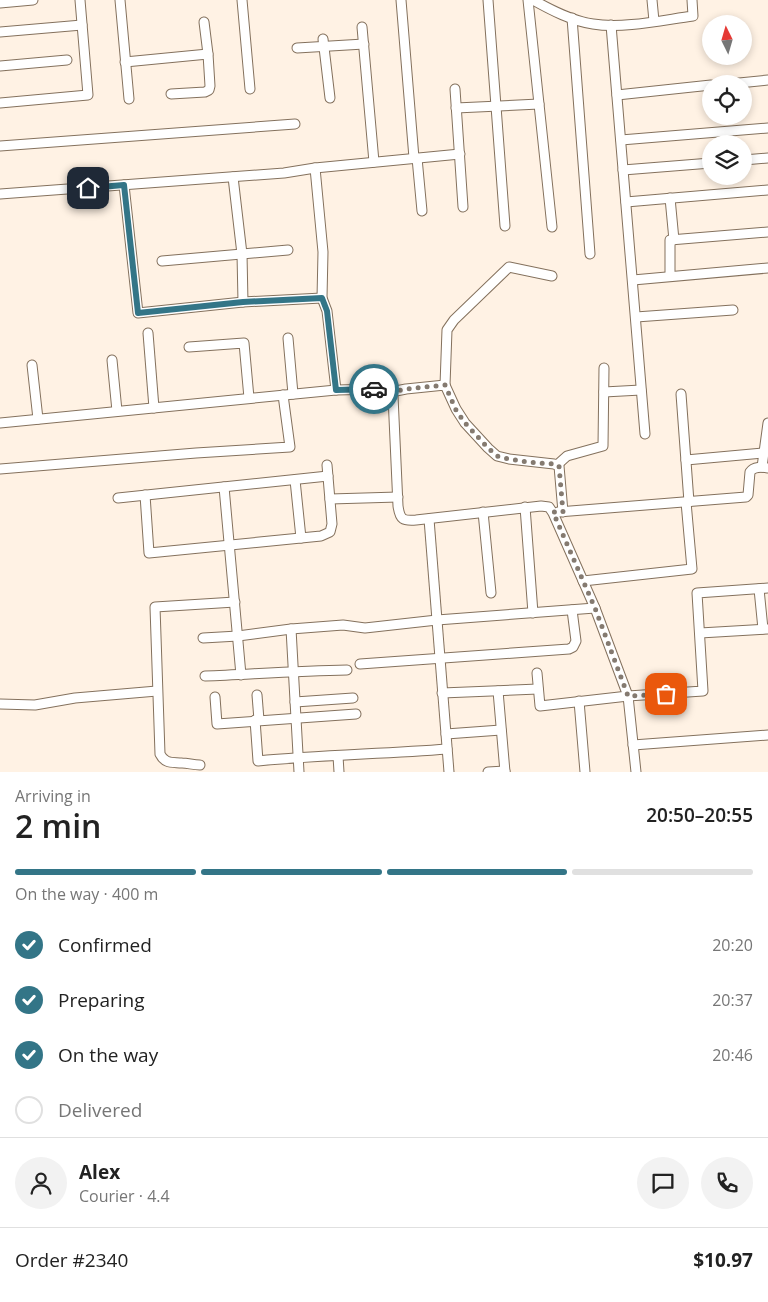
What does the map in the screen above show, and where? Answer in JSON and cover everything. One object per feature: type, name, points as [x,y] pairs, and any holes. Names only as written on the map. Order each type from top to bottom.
[{"type":"street","points":[[0,3],[33,0]]},
{"type":"street","points":[[0,103],[88,96],[80,0]]},
{"type":"street","points":[[120,0],[129,99]]},
{"type":"street","points":[[242,0],[250,89]]},
{"type":"street","points":[[400,0],[422,211]]},
{"type":"street","points":[[488,0],[505,226]]},
{"type":"street","points":[[528,0],[552,227]]},
{"type":"street","points":[[533,0],[572,18],[593,24],[611,25],[693,16],[692,0]]},
{"type":"street","points":[[652,0],[654,21]]},
{"type":"street","points":[[572,18],[590,254]]},
{"type":"street","points":[[171,94],[205,92],[209,90],[208,54],[204,22]]},
{"type":"street","points":[[0,32],[82,25]]},
{"type":"street","points":[[611,25],[645,434]]},
{"type":"street","points":[[362,27],[374,162]]},
{"type":"street","points":[[297,48],[323,43],[364,44]]},
{"type":"street","points":[[323,43],[330,98]]},
{"type":"street","points":[[125,62],[208,54]]},
{"type":"street","points":[[0,66],[67,60]]},
{"type":"street","points":[[752,82],[768,80]]},
{"type":"street","points":[[617,95],[702,87]]},
{"type":"street","points":[[455,89],[463,207]]},
{"type":"street","points":[[456,108],[539,104]]},
{"type":"street","points":[[0,146],[295,124]]},
{"type":"street","points":[[621,140],[768,128]]},
{"type":"street","points":[[0,194],[284,173],[316,168],[460,154]]},
{"type":"street","points":[[752,159],[768,158]]},
{"type":"street","points":[[623,170],[702,164]]},
{"type":"street","points":[[316,168],[323,252],[322,298],[327,311],[336,390]]},
{"type":"street","points":[[233,177],[242,254],[243,302]]},
{"type":"street","points":[[124,185],[138,313],[243,302],[322,298]]},
{"type":"street","points":[[626,202],[768,190]]},
{"type":"street","points":[[670,198],[674,240]]},
{"type":"street","points":[[670,276],[670,240],[768,232]]},
{"type":"street","points":[[162,261],[288,250]]},
{"type":"street","points":[[552,276],[509,267],[454,320],[447,330],[445,385],[456,410],[465,423],[497,456],[557,465],[567,456],[603,446],[604,368]]},
{"type":"street","points":[[633,280],[768,268]]},
{"type":"street","points":[[636,317],[733,310]]},
{"type":"street","points":[[148,333],[154,408]]},
{"type":"street","points":[[288,338],[294,394]]},
{"type":"street","points":[[189,347],[244,343],[249,398]]},
{"type":"street","points":[[112,360],[117,411]]},
{"type":"street","points":[[32,364],[38,419]]},
{"type":"street","points":[[0,422],[336,390],[381,389],[391,392],[445,385]]},
{"type":"street","points":[[604,392],[641,390]]},
{"type":"street","points":[[391,392],[393,396],[399,516],[402,519],[406,521],[429,519],[541,506],[549,507],[553,512],[595,608],[628,696],[636,772]]},
{"type":"street","points":[[583,581],[692,569],[681,394]]},
{"type":"street","points":[[0,469],[290,447],[283,395]]},
{"type":"street","points":[[553,512],[746,497],[749,491],[750,472],[754,468],[765,468],[763,453],[768,423]]},
{"type":"street","points":[[686,460],[763,453]]},
{"type":"street","points":[[145,495],[150,553],[322,536],[330,532],[332,524],[327,465]]},
{"type":"street","points":[[557,465],[560,468],[563,512]]},
{"type":"street","points":[[118,498],[328,476]]},
{"type":"street","points":[[295,480],[301,538]]},
{"type":"street","points":[[224,487],[241,675]]},
{"type":"street","points":[[330,499],[398,497]]},
{"type":"street","points":[[525,507],[533,613]]},
{"type":"street","points":[[484,512],[491,593]]},
{"type":"street","points":[[429,519],[449,772]]},
{"type":"street","points":[[537,673],[540,706],[628,696],[703,691],[697,593],[763,589],[765,629],[700,633]]},
{"type":"street","points":[[200,765],[193,766],[184,763],[168,762],[163,760],[160,754],[155,607],[234,602]]},
{"type":"street","points":[[203,638],[343,625],[365,628],[437,620],[595,608]]},
{"type":"street","points":[[360,664],[569,649],[573,647],[576,641],[572,610]]},
{"type":"street","points":[[292,629],[299,772]]},
{"type":"street","points":[[205,676],[347,670]]},
{"type":"street","points":[[442,693],[538,689]]},
{"type":"street","points":[[0,704],[35,705],[75,698],[157,691]]},
{"type":"street","points":[[488,772],[505,771],[498,691]]},
{"type":"street","points":[[257,695],[258,761],[447,749]]},
{"type":"street","points":[[215,697],[217,724],[356,714]]},
{"type":"street","points":[[296,702],[353,698]]},
{"type":"street","points":[[579,701],[585,772]]},
{"type":"street","points":[[446,734],[501,730]]},
{"type":"street","points":[[633,745],[768,735]]},
{"type":"street","points":[[338,756],[339,772]]},
{"type":"way so far","points":[[374,389],[391,392],[445,385],[456,410],[465,423],[497,456],[559,466],[563,512],[553,512],[595,608],[628,696],[666,694]]},
{"type":"route","points":[[88,188],[124,185],[138,313],[243,302],[322,298],[327,311],[336,390],[374,389]]}]
